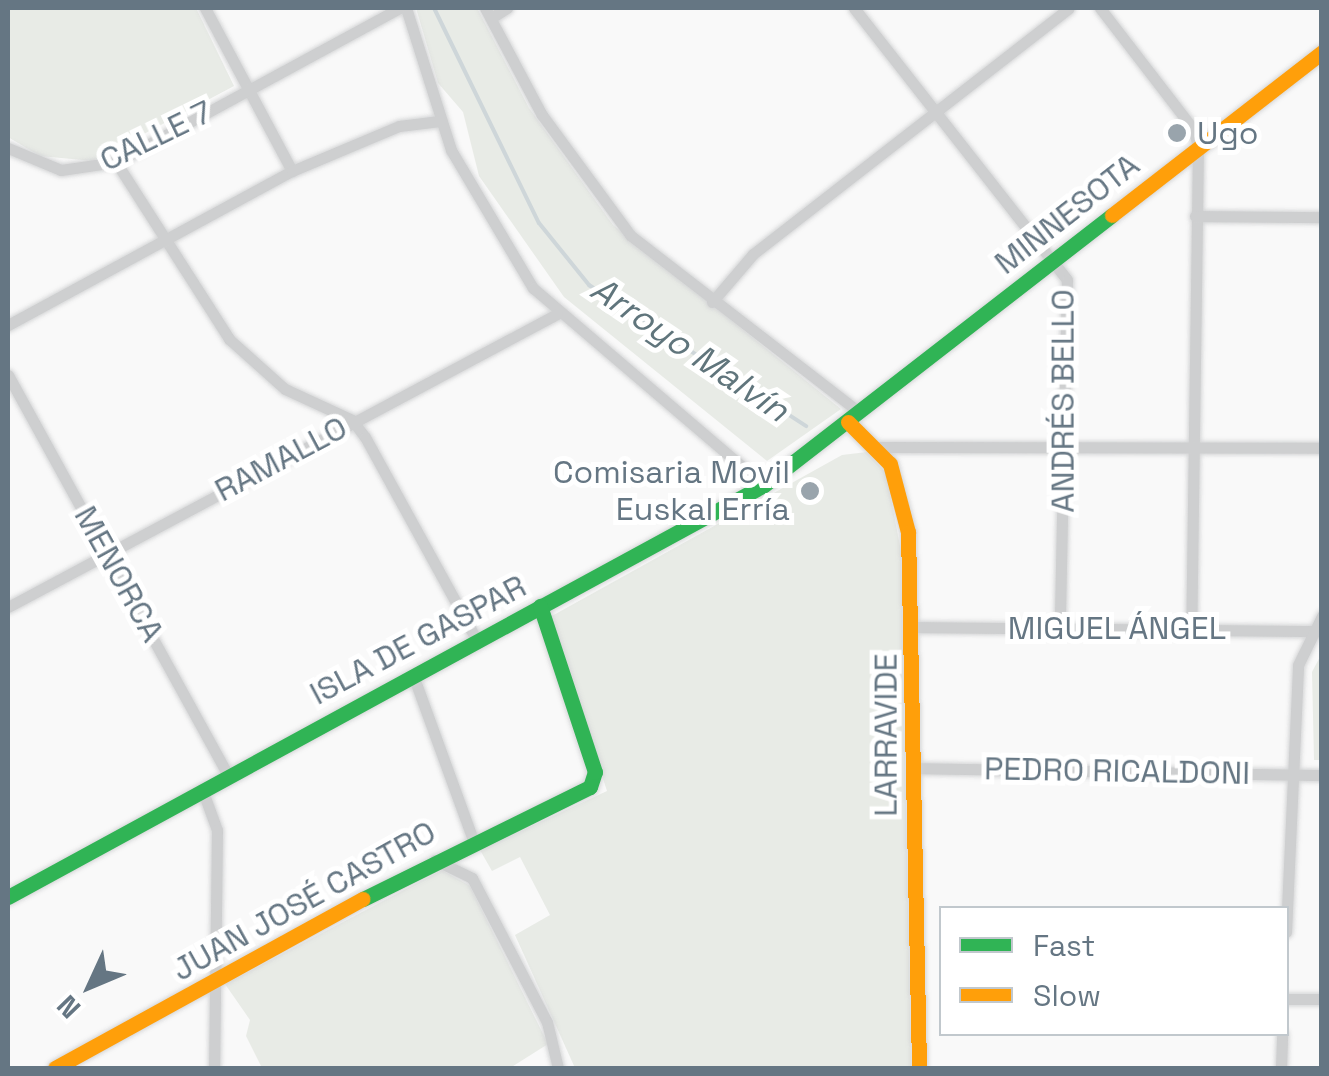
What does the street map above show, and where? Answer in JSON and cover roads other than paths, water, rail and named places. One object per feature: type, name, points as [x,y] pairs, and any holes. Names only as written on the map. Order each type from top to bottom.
[{"type":"street","points":[[207,8],[292,171]]},
{"type":"street","name":"CALLE 7","points":[[8,148],[61,170],[116,162],[403,8]]},
{"type":"street","points":[[403,8],[440,121],[489,223],[556,314],[764,484]]},
{"type":"street","points":[[507,8],[488,13],[587,183],[658,261],[854,417]]},
{"type":"street","name":"ANDRÉS BELLO","points":[[854,8],[1067,280],[1060,627]]},
{"type":"street","points":[[712,302],[753,254],[1068,8]]},
{"type":"street","points":[[1100,8],[1194,130],[1198,147],[1192,628]]},
{"type":"street","name":"MINNESOTA","points":[[854,417],[1322,52]]},
{"type":"street","points":[[8,325],[292,171],[399,126],[440,121]]},
{"type":"street","points":[[116,162],[210,316],[244,354],[317,410],[352,420],[477,641]]},
{"type":"street","points":[[1196,216],[1322,217]]},
{"type":"street","name":"RAMALLO","points":[[8,606],[556,314]]},
{"type":"street","name":"MENORCA","points":[[8,375],[228,775]]},
{"type":"street","name":"LARRAVIDE","points":[[854,417],[878,447],[906,521],[912,627],[919,1068]]},
{"type":"street","name":"ISLA DE GASPAR","points":[[8,897],[764,484],[854,417]]},
{"type":"street","points":[[878,447],[1322,448]]},
{"type":"street","name":"JUAN JOSÉ CASTRO","points":[[56,1068],[473,840],[584,791],[595,772],[540,606]]},
{"type":"street","points":[[1287,906],[1298,665],[1318,631],[1322,616]]},
{"type":"street","name":"MIGUEL ÁNGEL","points":[[912,627],[1318,631]]},
{"type":"street","points":[[413,675],[473,840]]},
{"type":"street","name":"PEDRO RICALDONI","points":[[913,768],[1322,774]]},
{"type":"street","points":[[202,788],[217,830],[214,1068]]},
{"type":"street","points":[[435,860],[472,878],[546,1022],[558,1068]]},
{"type":"street","points":[[1289,999],[1322,999]]},
{"type":"street","points":[[1281,1068],[1282,1036]]},
{"type":"waterway","name":"Arroyo Malvín","points":[[434,8],[539,223],[589,285],[806,426]]},
{"type":"place","name":"Ugo","points":[[1177,133]]},
{"type":"place","name":"Comisaria Movil Euskal Erría","points":[[810,491]]}]
